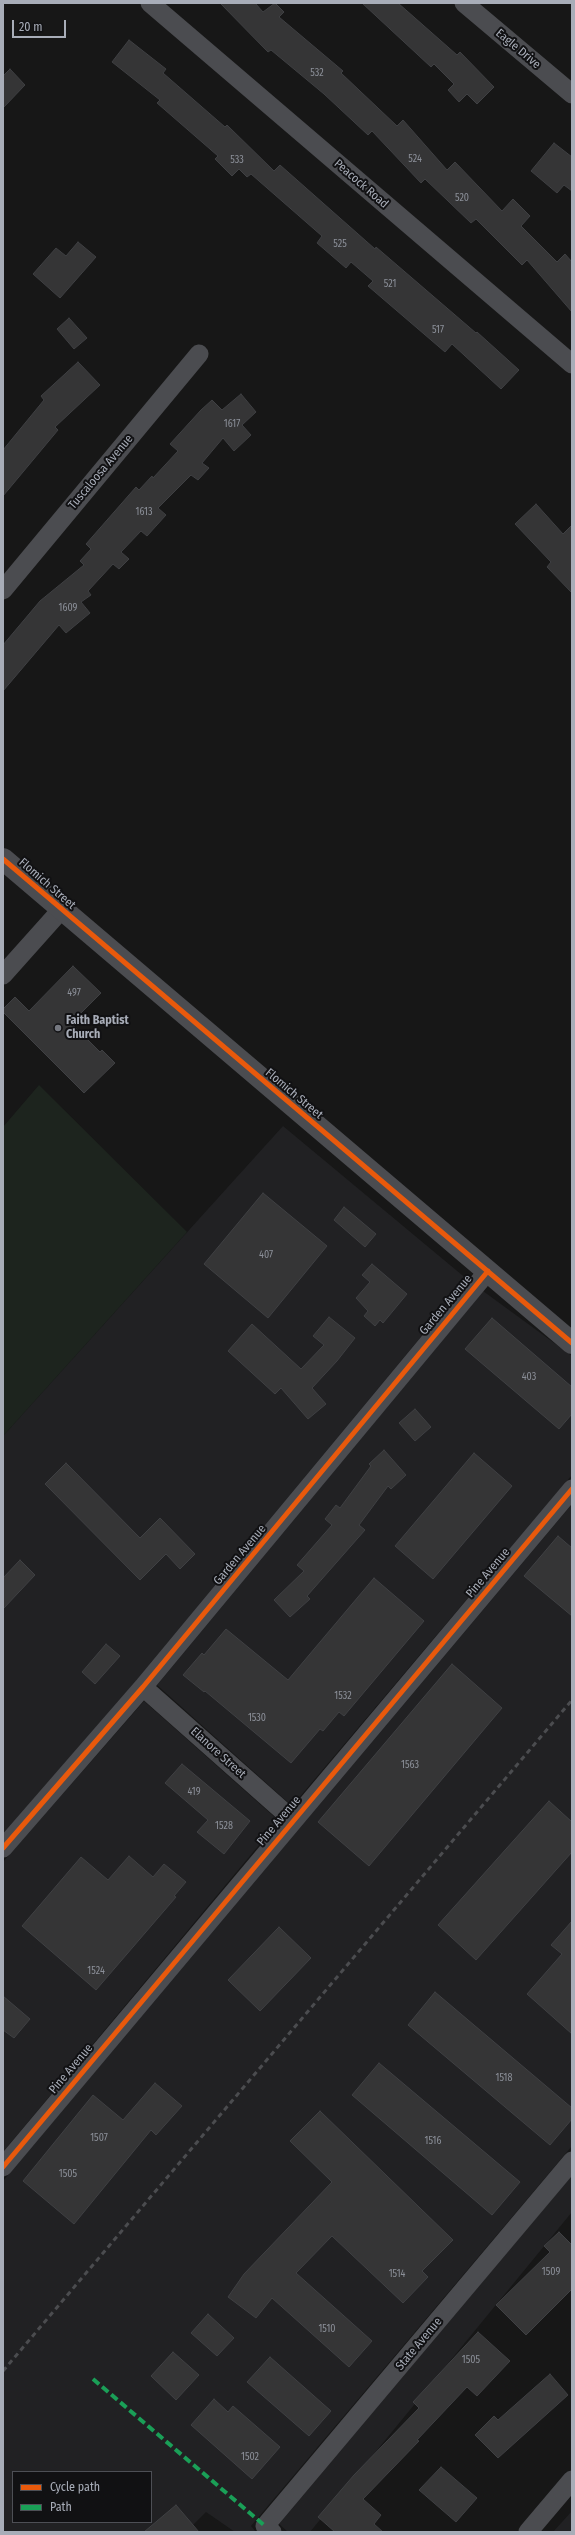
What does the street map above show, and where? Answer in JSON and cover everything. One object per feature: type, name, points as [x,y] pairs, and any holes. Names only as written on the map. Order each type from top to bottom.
[{"type":"street","name":"Peacock Road","points":[[150,3],[572,364]]},
{"type":"street","name":"Eagle Drive","points":[[464,3],[572,94]]},
{"type":"street","name":"Tuscaloosa Avenue","points":[[3,590],[199,354]]},
{"type":"street","name":"Flomich Street","points":[[3,859],[572,1343]]},
{"type":"street","points":[[3,975],[62,910]]},
{"type":"street","name":"Garden Avenue","points":[[3,1848],[143,1687],[488,1271]]},
{"type":"street","name":"Pine Avenue","points":[[3,2167],[572,1489]]},
{"type":"street","name":"Elanore Street","points":[[143,1687],[293,1820]]},
{"type":"street","name":"State Avenue","points":[[268,2529],[572,2161]]},
{"type":"street","points":[[528,2532],[572,2480]]},
{"type":"shaded area","points":[[39,1085],[187,1232],[3,1436],[3,1127]]},
{"type":"shaded area","points":[[283,1126],[468,1280],[136,1681],[3,1834],[3,1436]]},
{"type":"shaded area","points":[[483,1291],[572,1356],[572,1475],[292,1806],[157,1685]]},
{"type":"shaded area","points":[[572,1504],[572,2146],[251,2526],[256,2532],[235,2532],[206,2512],[186,2532],[3,2532],[3,2181]]},
{"type":"shaded area","points":[[144,1701],[279,1821],[3,2152],[3,1862]]},
{"type":"shaded area","points":[[572,2175],[572,2212],[310,2532],[288,2532],[279,2524]]},
{"type":"shaded area","points":[[572,2511],[572,2532],[553,2532]]},
{"type":"building","points":[[220,3],[255,3],[263,12],[275,3],[284,12],[279,17],[343,71],[341,73],[397,126],[403,120],[447,170],[455,162],[502,211],[513,199],[530,216],[521,226],[557,262],[565,254],[572,262],[572,312],[527,260],[522,265],[476,219],[471,223],[425,179],[421,183],[372,131],[368,135],[324,94],[271,50],[268,52]]},
{"type":"building","points":[[362,3],[398,3],[457,55],[460,52],[494,87],[477,104],[467,94],[459,102],[448,90],[454,84],[434,64],[431,67]]},
{"type":"building","points":[[129,40],[166,69],[163,73],[225,127],[227,125],[274,171],[280,165],[375,249],[376,247],[476,333],[477,332],[519,370],[501,389],[452,344],[445,352],[368,286],[373,281],[351,262],[346,268],[317,243],[322,236],[251,174],[247,177],[239,169],[232,176],[215,159],[218,156],[157,103],[160,100],[112,62]]},
{"type":"building","points":[[10,69],[25,85],[3,108],[3,76]]},
{"type":"building","points":[[554,143],[572,157],[572,191],[564,185],[557,193],[531,171]]},
{"type":"building","points":[[78,242],[96,257],[60,298],[33,274],[56,248],[66,256]]},
{"type":"building","points":[[69,318],[87,338],[74,349],[57,329]]},
{"type":"building","points":[[78,362],[100,385],[55,427],[58,430],[3,496],[3,450],[44,400],[41,396]]},
{"type":"building","points":[[241,394],[256,412],[242,425],[251,435],[234,451],[223,438],[202,463],[209,468],[198,480],[191,475],[158,508],[166,515],[147,536],[141,531],[121,552],[129,559],[119,569],[113,564],[88,591],[91,595],[81,602],[90,613],[66,633],[59,625],[3,691],[3,645],[40,601],[84,565],[80,561],[91,549],[86,544],[136,487],[139,490],[152,476],[153,478],[178,451],[170,444],[201,410],[212,400],[222,410]]},
{"type":"building","points":[[536,504],[563,534],[572,525],[572,593],[547,567],[551,562],[515,524]]},
{"type":"building","points":[[73,966],[101,993],[71,1023],[100,1052],[102,1050],[115,1063],[84,1093],[3,1012],[3,1009],[15,997],[29,1011]]},
{"type":"building","points":[[263,1193],[327,1246],[268,1318],[204,1264]]},
{"type":"building","points":[[344,1207],[376,1234],[365,1247],[334,1220]]},
{"type":"building","points":[[372,1264],[407,1294],[383,1323],[380,1320],[375,1326],[364,1316],[368,1311],[356,1298],[370,1282],[362,1275]]},
{"type":"building","points":[[329,1317],[355,1338],[337,1361],[312,1388],[326,1404],[308,1419],[281,1388],[275,1394],[228,1351],[252,1324],[301,1369],[324,1345],[313,1336]]},
{"type":"building","points":[[492,1318],[572,1387],[572,1414],[559,1429],[465,1349]]},
{"type":"building","points":[[415,1409],[431,1427],[415,1441],[399,1423]]},
{"type":"building","points":[[384,1450],[406,1475],[391,1489],[388,1486],[359,1525],[365,1530],[307,1596],[310,1599],[290,1617],[274,1600],[304,1571],[297,1565],[332,1525],[325,1519],[336,1505],[340,1508],[371,1466],[369,1464]]},
{"type":"building","points":[[474,1453],[512,1486],[433,1579],[395,1546]]},
{"type":"building","points":[[66,1463],[140,1538],[160,1518],[195,1554],[180,1569],[166,1554],[140,1580],[45,1484]]},
{"type":"building","points":[[558,1536],[572,1548],[572,1616],[524,1576]]},
{"type":"building","points":[[20,1560],[35,1575],[3,1609],[3,1578]]},
{"type":"building","points":[[374,1578],[424,1621],[344,1716],[339,1712],[323,1731],[320,1729],[291,1763],[205,1691],[204,1692],[183,1675],[202,1653],[204,1655],[226,1629],[288,1680]]},
{"type":"building","points":[[106,1644],[120,1656],[95,1684],[82,1672]]},
{"type":"building","points":[[452,1664],[502,1708],[369,1866],[318,1822]]},
{"type":"building","points":[[182,1764],[250,1821],[224,1854],[197,1832],[208,1820],[165,1783]]},
{"type":"building","points":[[549,1801],[572,1822],[572,1852],[476,1960],[438,1925]]},
{"type":"building","points":[[129,1856],[153,1877],[164,1864],[186,1882],[174,1896],[176,1897],[96,1990],[22,1926],[81,1857],[108,1880]]},
{"type":"building","points":[[572,1921],[572,2034],[527,1994],[562,1954],[551,1945]]},
{"type":"building","points":[[279,1927],[311,1958],[260,2011],[228,1980]]},
{"type":"building","points":[[435,1992],[572,2108],[572,2119],[550,2145],[408,2025]]},
{"type":"building","points":[[3,1996],[30,2019],[14,2038],[3,2030]]},
{"type":"building","points":[[379,2063],[520,2182],[492,2215],[352,2095]]},
{"type":"building","points":[[155,2083],[182,2106],[156,2135],[151,2130],[74,2224],[23,2181],[93,2095],[123,2120]]},
{"type":"building","points":[[320,2111],[453,2240],[422,2271],[428,2277],[403,2303],[332,2236],[296,2273],[372,2341],[349,2367],[272,2298],[256,2318],[228,2297],[244,2274],[332,2182],[290,2141]]},
{"type":"building","points":[[559,2232],[572,2245],[572,2289],[526,2335],[496,2305],[550,2252],[544,2246]]},
{"type":"building","points":[[208,2314],[234,2338],[217,2356],[191,2333]]},
{"type":"building","points":[[478,2332],[510,2361],[477,2396],[467,2387],[417,2440],[419,2441],[363,2499],[381,2515],[374,2524],[383,2532],[335,2532],[318,2517],[354,2475],[419,2408],[413,2402]]},
{"type":"building","points":[[173,2352],[199,2375],[176,2400],[151,2376]]},
{"type":"building","points":[[270,2357],[331,2411],[309,2436],[247,2382]]},
{"type":"building","points":[[550,2374],[568,2395],[498,2458],[475,2435],[494,2416],[498,2420]]},
{"type":"building","points":[[214,2399],[228,2412],[233,2406],[280,2447],[252,2479],[191,2425]]},
{"type":"building","points":[[441,2467],[477,2498],[456,2522],[419,2490]]},
{"type":"building","points":[[176,2505],[199,2532],[144,2532]]},
{"type":"railway","points":[[3,2371],[572,1700]]},
{"type":"marked path","points":[[93,2379],[265,2526]]},
{"type":"cycle path","points":[[3,859],[572,1343]]},
{"type":"cycle path","points":[[3,1848],[143,1687],[488,1271]]},
{"type":"cycle path","points":[[3,2167],[572,1489]]},
{"type":"place","name":"Faith Baptist Church","points":[[58,1028]]}]
